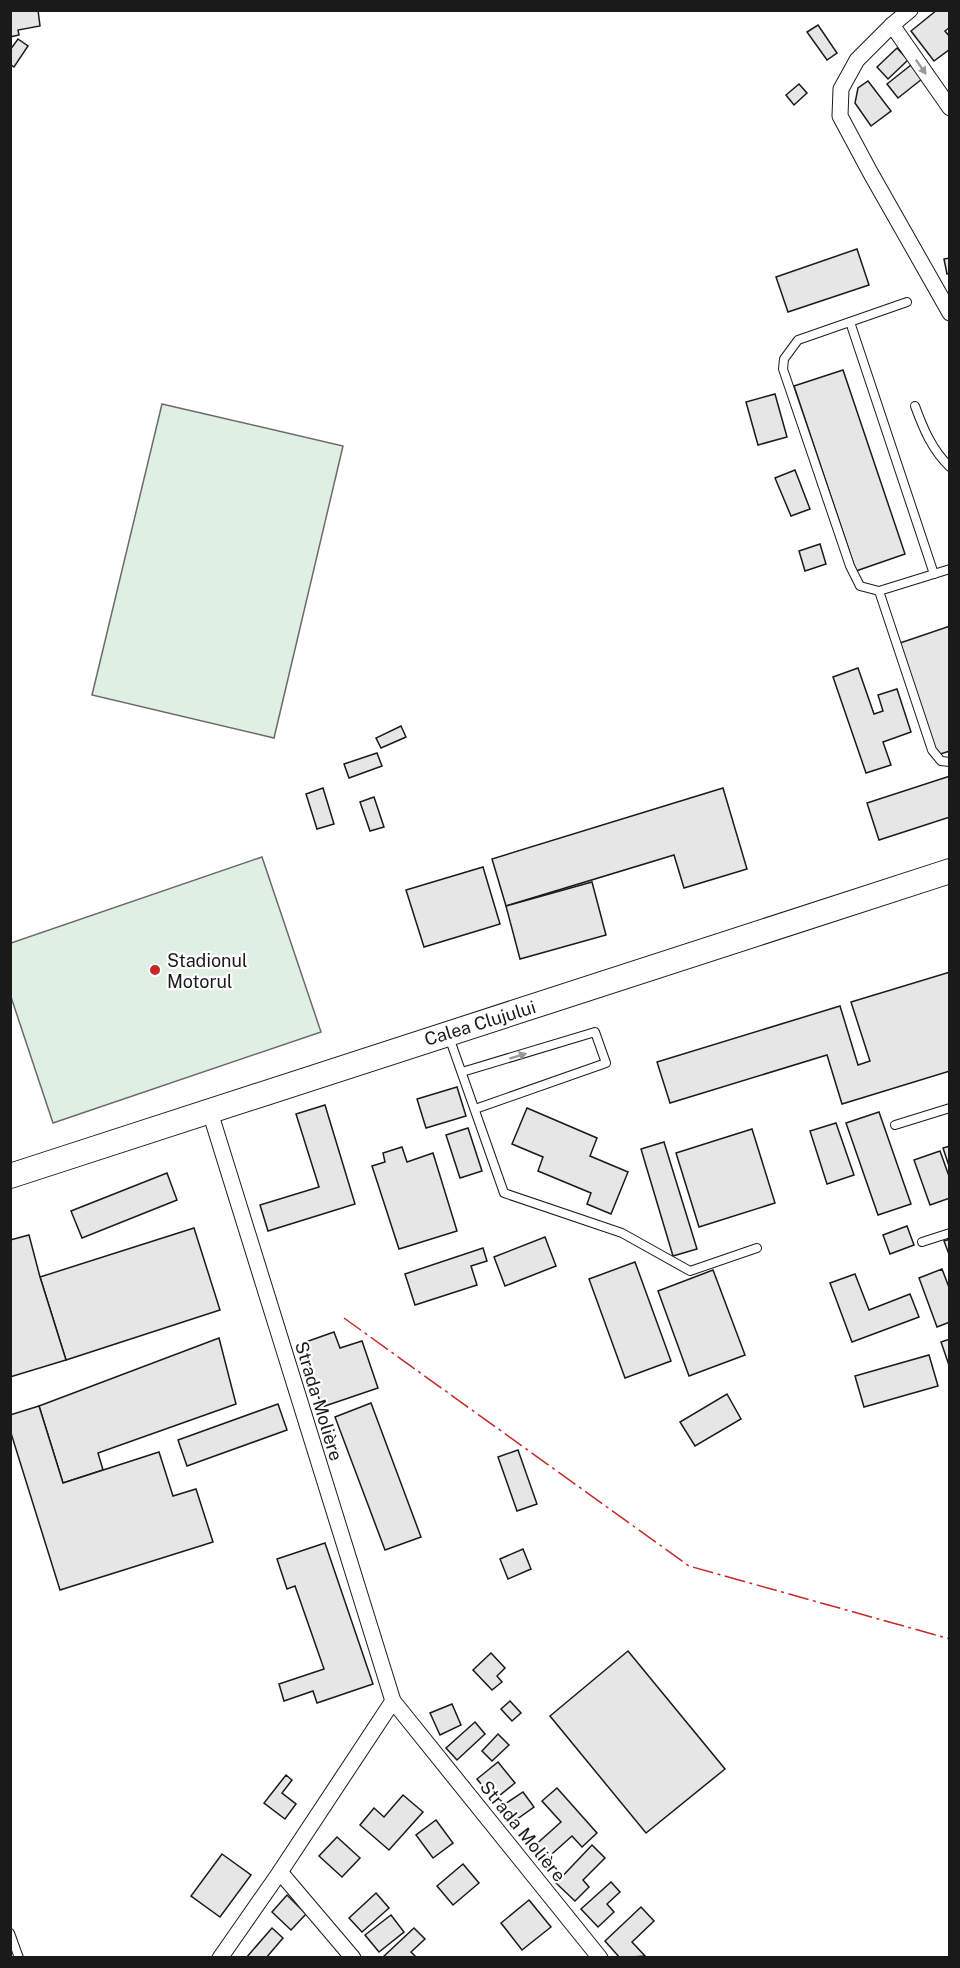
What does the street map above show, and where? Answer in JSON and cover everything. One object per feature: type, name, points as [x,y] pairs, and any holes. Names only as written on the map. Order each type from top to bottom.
[{"type":"main road","name":"Calea Clujului","points":[[10,1176],[950,870]]},
{"type":"street","points":[[910,10],[857,60],[841,89],[840,116],[950,313]]},
{"type":"street","points":[[892,25],[950,108]]},
{"type":"street","name":"Strada Molière","points":[[210,1112],[393,1701],[600,1958]]},
{"type":"street","points":[[220,1958],[393,1701]]},
{"type":"street","points":[[280,1872],[353,1958]]},
{"type":"lane","points":[[907,302],[798,340],[784,359],[783,369],[849,566],[860,586],[879,591],[950,569]]},
{"type":"lane","points":[[850,322],[934,574]]},
{"type":"lane","points":[[915,406],[923,428],[938,456],[950,467]]},
{"type":"lane","points":[[879,591],[932,750],[941,761],[950,762]]},
{"type":"lane","points":[[462,1072],[595,1032],[606,1063],[475,1109]]},
{"type":"lane","points":[[448,1033],[504,1192],[622,1233],[690,1271],[757,1248]]},
{"type":"lane","points":[[895,1125],[950,1108]]},
{"type":"lane","points":[[922,1242],[950,1233]]},
{"type":"lane","points":[[10,1932],[19,1958]]},
{"type":"green space","points":[[162,404],[343,446],[274,738],[92,695]]},
{"type":"green space","name":"Stadionul Motorul","points":[[262,857],[321,1032],[53,1123],[11,997],[11,943]]},
{"type":"building","points":[[10,10],[38,10],[40,26],[18,30],[19,35],[10,37]]},
{"type":"building","points":[[937,10],[950,10],[950,27],[945,31],[950,37],[950,49],[934,61],[911,31]]},
{"type":"building","points":[[818,25],[837,53],[827,60],[807,32]]},
{"type":"building","points":[[18,39],[28,46],[14,67],[10,64],[10,50]]},
{"type":"building","points":[[897,48],[908,60],[888,79],[877,67]]},
{"type":"building","points":[[911,65],[922,79],[898,98],[887,84]]},
{"type":"building","points":[[868,81],[891,111],[871,126],[855,103],[858,88]]},
{"type":"building","points":[[799,84],[807,93],[794,105],[786,95]]},
{"type":"building","points":[[857,249],[869,285],[788,312],[776,277]]},
{"type":"building","points":[[950,258],[950,273],[947,274],[944,259]]},
{"type":"building","points":[[843,370],[905,554],[856,571],[794,386]]},
{"type":"building","points":[[775,394],[787,437],[758,445],[746,402]]},
{"type":"building","points":[[795,470],[810,509],[791,516],[775,478]]},
{"type":"building","points":[[820,544],[826,564],[805,571],[799,551]]},
{"type":"building","points":[[950,626],[950,751],[937,755],[900,643]]},
{"type":"building","points":[[858,668],[874,714],[883,711],[878,695],[897,689],[911,732],[883,742],[891,765],[866,773],[833,677]]},
{"type":"building","points":[[401,726],[406,737],[381,748],[376,738]]},
{"type":"building","points":[[377,753],[382,766],[349,778],[344,764]]},
{"type":"building","points":[[950,776],[950,817],[879,840],[867,803]]},
{"type":"building","points":[[323,788],[334,824],[317,829],[306,794]]},
{"type":"building","points":[[723,788],[747,869],[684,888],[674,855],[506,906],[492,859]]},
{"type":"building","points":[[374,797],[384,827],[370,831],[360,802]]},
{"type":"building","points":[[483,867],[500,924],[424,947],[406,890]]},
{"type":"building","points":[[592,882],[606,935],[520,959],[506,906]]},
{"type":"building","points":[[950,972],[950,1071],[842,1104],[827,1055],[670,1103],[657,1062],[840,1006],[858,1065],[870,1061],[851,1002]]},
{"type":"building","points":[[457,1087],[466,1116],[426,1128],[417,1099]]},
{"type":"building","points":[[325,1105],[355,1204],[268,1231],[260,1205],[319,1187],[296,1114]]},
{"type":"building","points":[[527,1108],[597,1138],[590,1156],[628,1172],[611,1214],[587,1204],[591,1193],[538,1171],[543,1157],[512,1144]]},
{"type":"building","points":[[879,1112],[911,1204],[878,1215],[846,1123]]},
{"type":"building","points":[[836,1123],[854,1175],[827,1184],[810,1131]]},
{"type":"building","points":[[468,1128],[482,1171],[460,1178],[446,1135]]},
{"type":"building","points":[[752,1129],[775,1203],[699,1227],[676,1153]]},
{"type":"building","points":[[664,1142],[697,1249],[673,1256],[641,1149]]},
{"type":"building","points":[[950,1146],[950,1169],[943,1148]]},
{"type":"building","points":[[402,1147],[407,1162],[433,1153],[457,1231],[399,1249],[372,1166],[385,1162],[383,1153]]},
{"type":"building","points":[[940,1151],[950,1179],[950,1198],[930,1205],[914,1160]]},
{"type":"building","points":[[167,1173],[177,1200],[82,1238],[71,1211]]},
{"type":"building","points":[[907,1226],[914,1245],[890,1254],[883,1235]]},
{"type":"building","points":[[194,1228],[220,1310],[66,1360],[40,1277]]},
{"type":"building","points":[[29,1235],[66,1360],[10,1377],[10,1240]]},
{"type":"building","points":[[545,1237],[556,1266],[505,1286],[494,1257]]},
{"type":"building","points":[[950,1239],[950,1257],[944,1241]]},
{"type":"building","points":[[483,1248],[487,1261],[471,1266],[477,1285],[415,1305],[405,1274]]},
{"type":"building","points":[[635,1262],[671,1361],[625,1378],[589,1279]]},
{"type":"building","points":[[942,1269],[950,1290],[950,1322],[937,1327],[919,1278]]},
{"type":"building","points":[[713,1270],[745,1355],[689,1376],[658,1291]]},
{"type":"building","points":[[855,1274],[869,1310],[910,1294],[919,1317],[852,1342],[830,1283]]},
{"type":"building","points":[[334,1332],[340,1348],[362,1341],[378,1388],[322,1407],[300,1344]]},
{"type":"building","points":[[219,1338],[236,1404],[98,1453],[103,1470],[63,1483],[39,1406]]},
{"type":"building","points":[[950,1339],[950,1368],[941,1342]]},
{"type":"building","points":[[929,1355],[938,1386],[864,1407],[855,1376]]},
{"type":"building","points":[[727,1394],[741,1419],[695,1446],[680,1422]]},
{"type":"building","points":[[371,1403],[421,1537],[385,1550],[335,1417]]},
{"type":"building","points":[[278,1404],[287,1430],[187,1466],[178,1440]]},
{"type":"building","points":[[39,1406],[63,1483],[159,1452],[173,1496],[196,1489],[213,1542],[60,1590],[10,1430],[10,1415]]},
{"type":"building","points":[[518,1450],[537,1504],[517,1511],[498,1457]]},
{"type":"building","points":[[325,1543],[373,1684],[317,1703],[313,1691],[284,1701],[279,1684],[324,1669],[295,1586],[287,1589],[277,1559]]},
{"type":"building","points":[[523,1549],[531,1569],[508,1579],[500,1559]]},
{"type":"building","points":[[628,1651],[725,1769],[646,1833],[550,1716]]},
{"type":"building","points":[[491,1653],[505,1668],[497,1676],[502,1682],[492,1690],[473,1670]]},
{"type":"building","points":[[510,1701],[521,1713],[512,1721],[501,1709]]},
{"type":"building","points":[[452,1704],[461,1725],[440,1735],[430,1713]]},
{"type":"building","points":[[475,1722],[485,1734],[457,1760],[446,1748]]},
{"type":"building","points":[[498,1734],[509,1745],[492,1761],[482,1751]]},
{"type":"building","points":[[498,1762],[515,1783],[494,1800],[477,1779]]},
{"type":"building","points":[[286,1775],[292,1780],[282,1793],[296,1804],[285,1819],[264,1803]]},
{"type":"building","points":[[557,1788],[597,1833],[582,1847],[572,1836],[544,1861],[532,1848],[561,1822],[542,1801]]},
{"type":"building","points":[[523,1792],[534,1807],[513,1822],[502,1806]]},
{"type":"building","points":[[403,1795],[423,1812],[389,1850],[360,1825],[374,1808],[384,1817]]},
{"type":"building","points":[[436,1820],[453,1843],[433,1858],[416,1835]]},
{"type":"building","points":[[337,1837],[360,1858],[342,1877],[319,1856]]},
{"type":"building","points":[[592,1845],[605,1858],[583,1880],[589,1887],[575,1901],[556,1883]]},
{"type":"building","points":[[222,1854],[251,1875],[220,1917],[191,1896]]},
{"type":"building","points":[[463,1864],[479,1883],[453,1905],[437,1886]]},
{"type":"building","points":[[611,1882],[620,1892],[607,1904],[614,1912],[598,1927],[581,1909]]},
{"type":"building","points":[[376,1893],[389,1908],[362,1932],[349,1918]]},
{"type":"building","points":[[287,1895],[306,1914],[291,1930],[272,1912]]},
{"type":"building","points":[[529,1900],[551,1927],[522,1950],[501,1923]]},
{"type":"building","points":[[641,1907],[654,1921],[632,1942],[645,1956],[620,1958],[605,1941]]},
{"type":"building","points":[[391,1915],[404,1932],[379,1952],[365,1935]]},
{"type":"building","points":[[272,1928],[283,1938],[266,1958],[246,1958]]},
{"type":"building","points":[[414,1928],[425,1939],[411,1952],[415,1956],[413,1958],[382,1958]]},
{"type":"power","points":[[344,1318],[689,1566],[950,1639]]},
{"type":"place","name":"Stadionul Motorul","points":[[155,970]]}]
